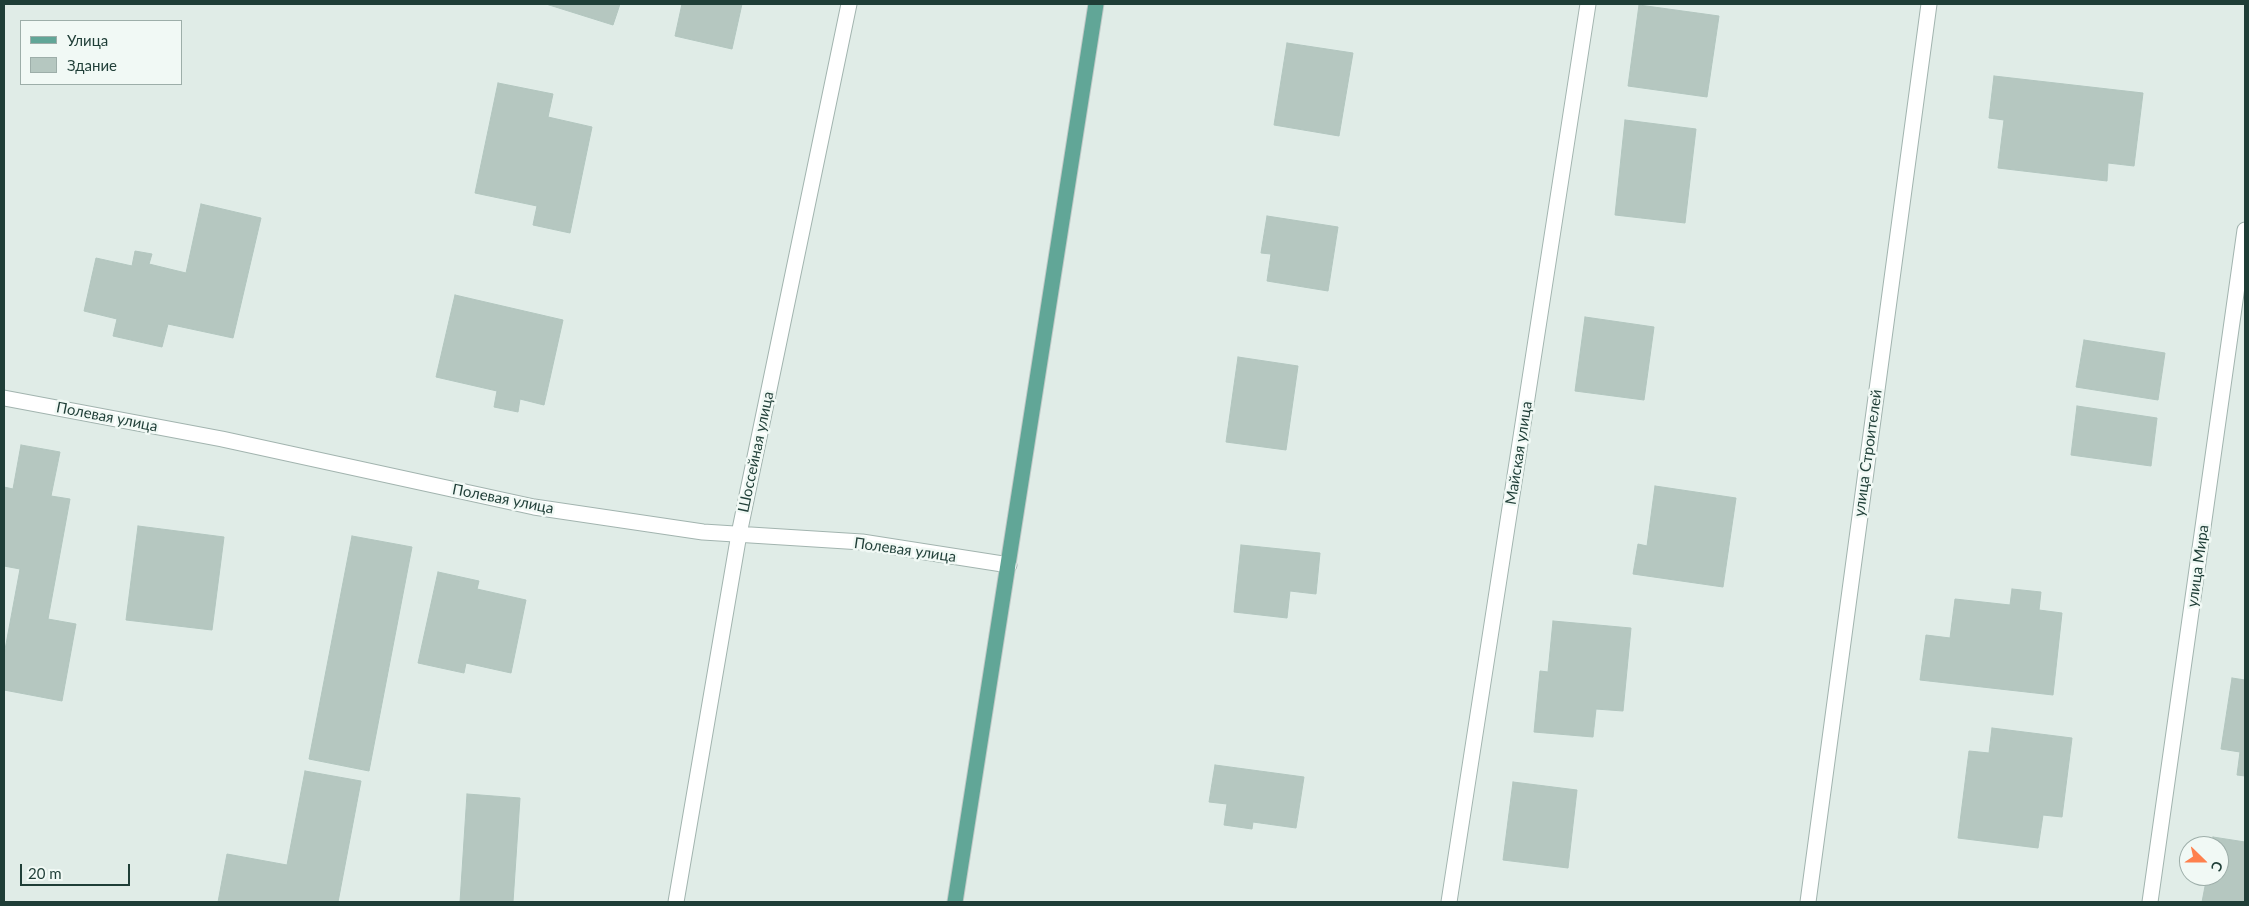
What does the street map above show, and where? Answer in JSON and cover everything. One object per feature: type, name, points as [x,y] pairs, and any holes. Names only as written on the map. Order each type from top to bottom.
[{"type":"main road","points":[[955,902],[1096,4]]},
{"type":"street","name":"Шоссейная улица","points":[[676,902],[739,534],[849,4]]},
{"type":"street","name":"Майская улица","points":[[1449,902],[1588,4]]},
{"type":"street","name":"улица Строителей","points":[[1808,902],[1929,4]]},
{"type":"street","name":"улица Мира","points":[[2150,902],[2245,230]]},
{"type":"street","name":"Полевая улица","points":[[4,398],[222,439],[534,507],[703,532],[862,542],[1008,566]]},
{"type":"building","points":[[546,4],[620,4],[613,25]]},
{"type":"building","points":[[682,4],[742,4],[732,49],[675,36]]},
{"type":"building","points":[[1639,5],[1719,16],[1707,97],[1628,86]]},
{"type":"building","points":[[1287,43],[1353,53],[1339,136],[1274,125]]},
{"type":"building","points":[[1994,76],[2143,93],[2134,166],[2108,163],[2107,181],[1998,168],[2004,120],[1989,118]]},
{"type":"building","points":[[498,83],[553,94],[548,117],[592,127],[570,233],[533,225],[537,206],[475,193]]},
{"type":"building","points":[[1625,120],[1696,129],[1685,223],[1615,215]]},
{"type":"building","points":[[201,204],[261,218],[233,338],[168,324],[162,347],[113,336],[117,319],[84,311],[96,258],[132,266],[135,251],[152,254],[149,264],[186,273]]},
{"type":"building","points":[[1267,216],[1338,227],[1328,291],[1267,281],[1271,254],[1261,253]]},
{"type":"building","points":[[455,295],[563,320],[544,405],[520,399],[518,412],[494,407],[497,391],[436,377]]},
{"type":"building","points":[[1585,317],[1654,327],[1644,400],[1575,391]]},
{"type":"building","points":[[2084,340],[2165,353],[2158,400],[2076,387]]},
{"type":"building","points":[[1238,357],[1298,366],[1286,450],[1226,442]]},
{"type":"building","points":[[2077,406],[2157,418],[2151,466],[2071,455]]},
{"type":"building","points":[[21,445],[60,452],[51,496],[70,499],[48,619],[76,624],[62,701],[4,690],[4,655],[20,569],[4,566],[4,487],[13,489]]},
{"type":"building","points":[[1655,486],[1736,498],[1723,587],[1633,574],[1638,544],[1647,546]]},
{"type":"building","points":[[138,526],[224,537],[212,630],[126,620]]},
{"type":"building","points":[[352,536],[412,547],[369,771],[309,759]]},
{"type":"building","points":[[1241,545],[1320,553],[1316,594],[1290,591],[1287,618],[1234,612]]},
{"type":"building","points":[[438,572],[479,581],[477,589],[526,600],[511,673],[466,663],[464,673],[418,663]]},
{"type":"building","points":[[2012,589],[2041,592],[2039,610],[2062,613],[2053,695],[1920,680],[1926,635],[1950,638],[1955,599],[2010,605]]},
{"type":"building","points":[[1553,621],[1631,628],[1623,711],[1596,709],[1593,737],[1534,732],[1540,671],[1548,672]]},
{"type":"building","points":[[2232,678],[2245,680],[2245,776],[2237,775],[2240,752],[2221,749]]},
{"type":"building","points":[[1992,728],[2072,738],[2062,817],[2043,815],[2038,848],[1958,838],[1969,751],[1989,753]]},
{"type":"building","points":[[1215,765],[1304,777],[1296,828],[1253,822],[1252,829],[1224,825],[1227,804],[1209,802]]},
{"type":"building","points":[[305,771],[361,781],[338,902],[218,902],[227,854],[287,865]]},
{"type":"building","points":[[1513,782],[1577,790],[1568,868],[1503,860]]},
{"type":"building","points":[[467,794],[520,798],[513,902],[460,902]]},
{"type":"building","points":[[2229,840],[2245,842],[2245,902],[2202,902],[2205,886],[2229,886]]}]
